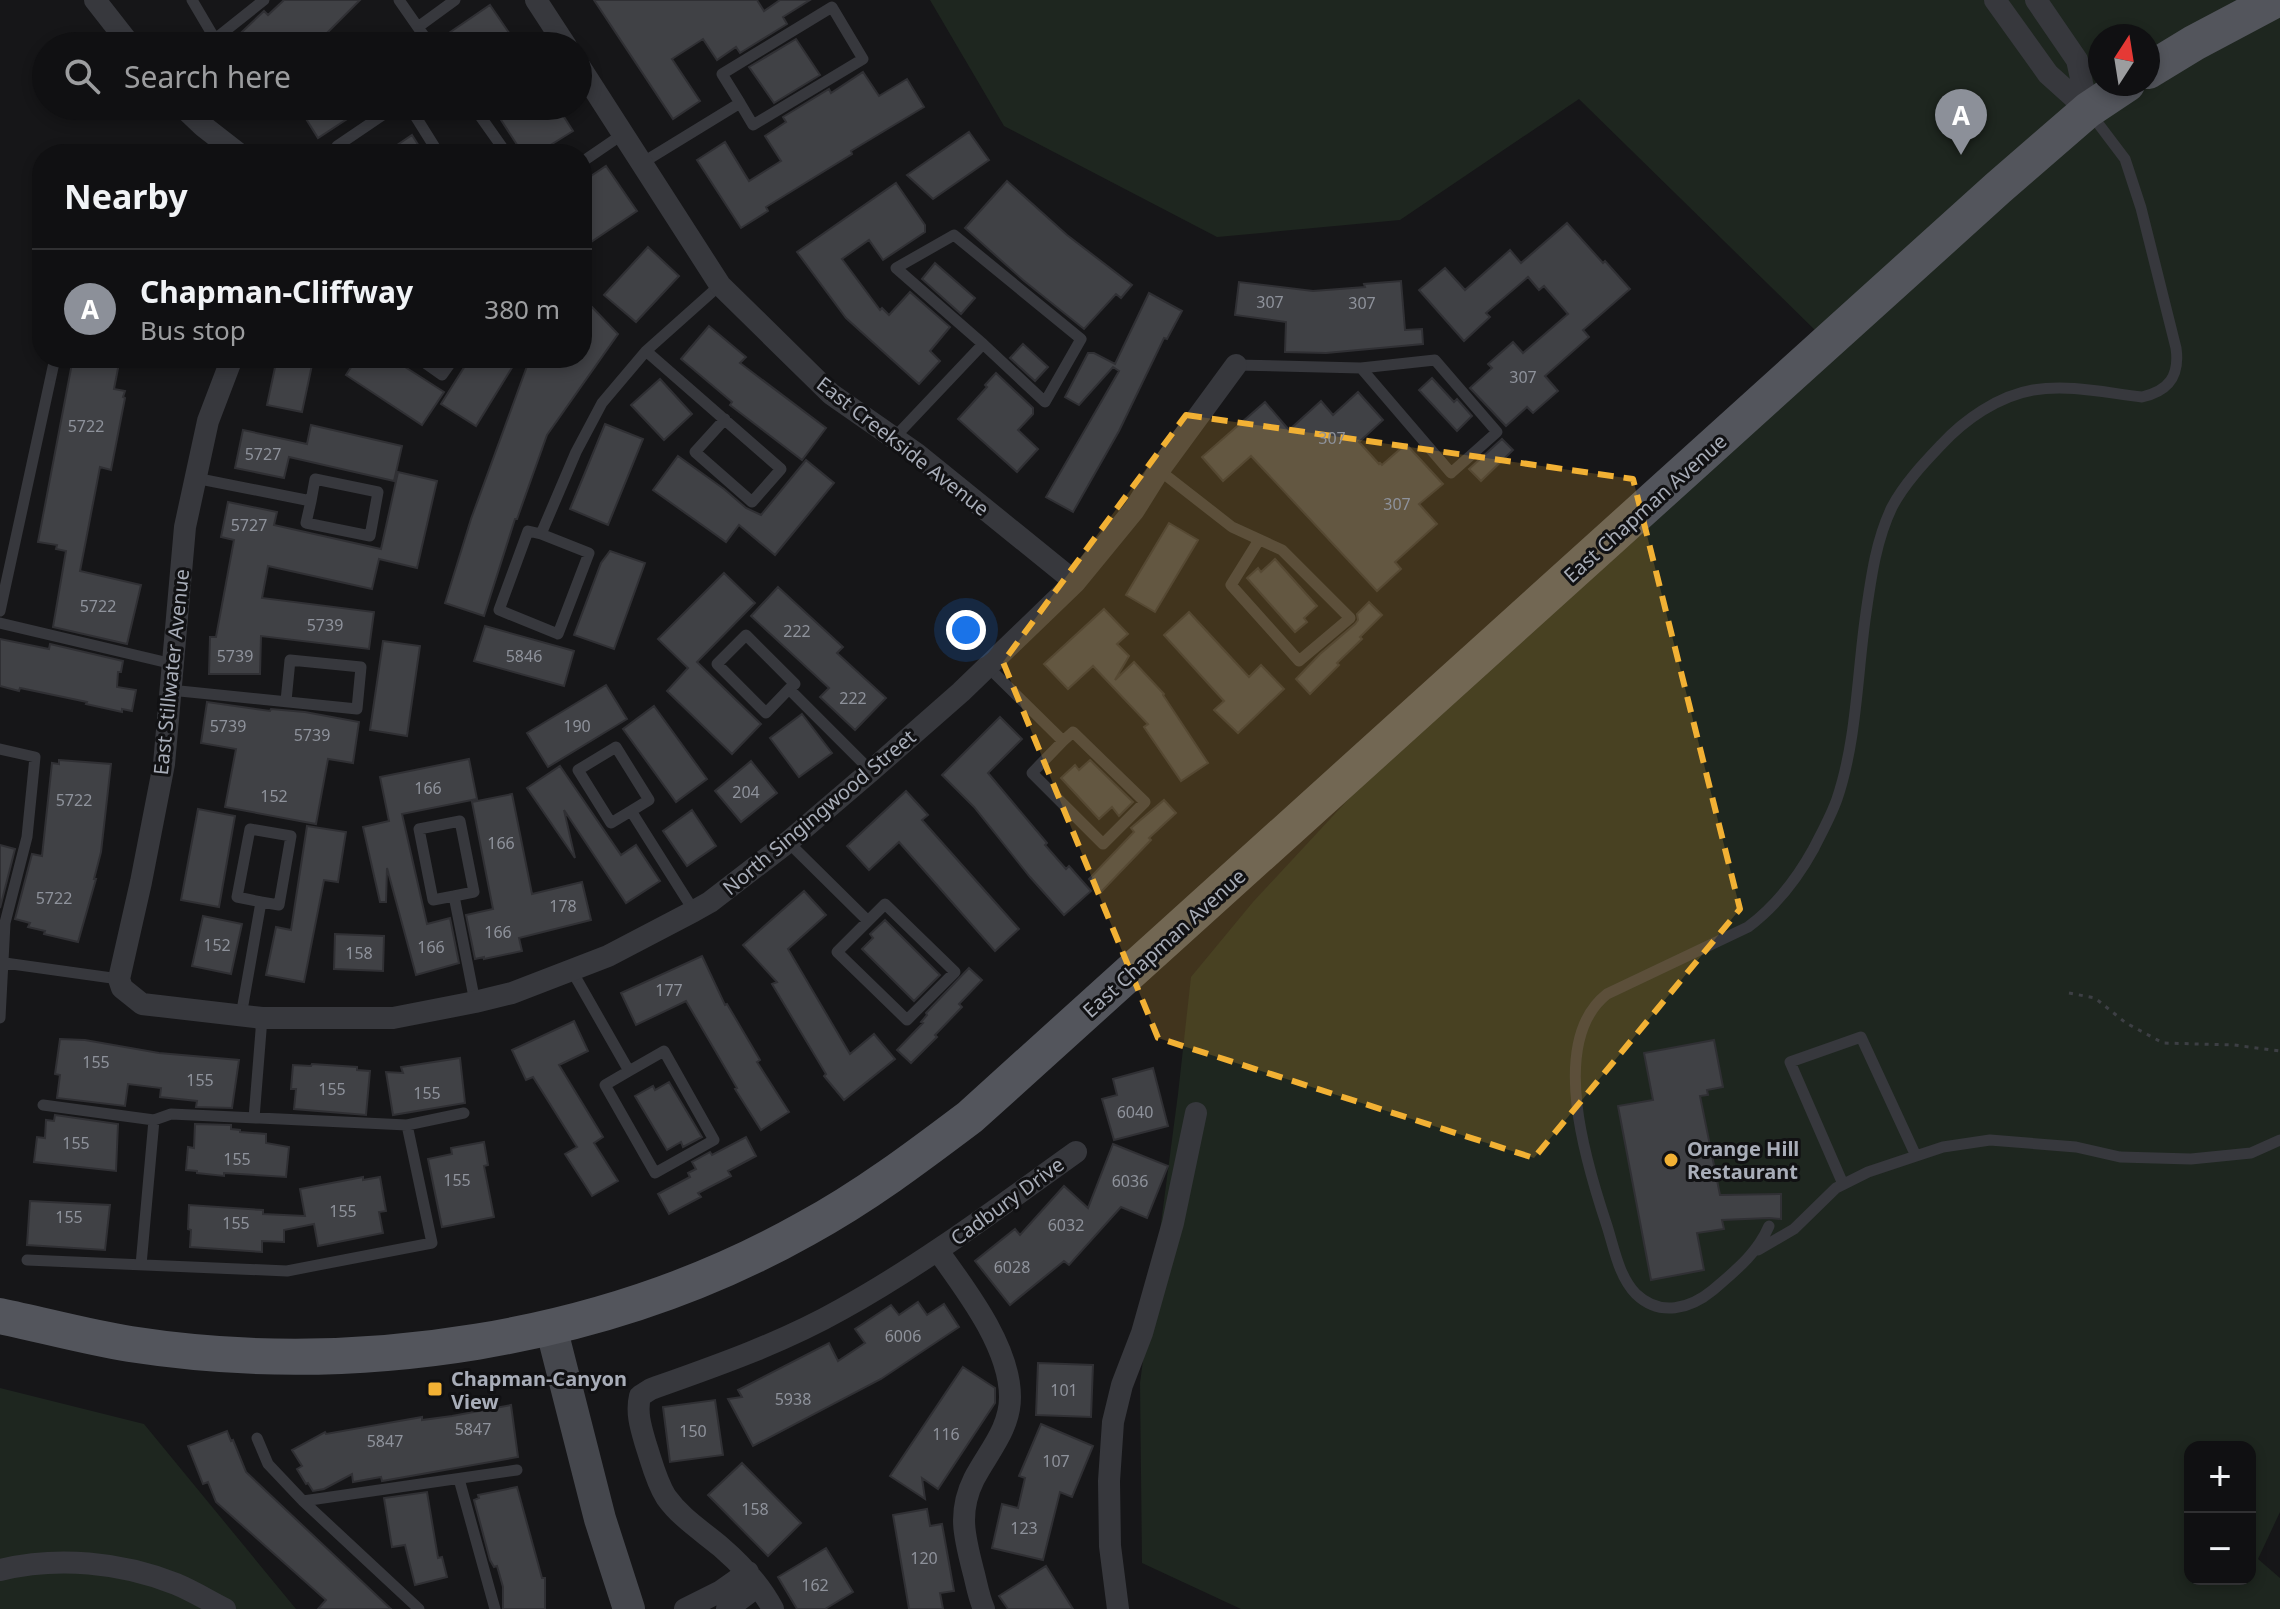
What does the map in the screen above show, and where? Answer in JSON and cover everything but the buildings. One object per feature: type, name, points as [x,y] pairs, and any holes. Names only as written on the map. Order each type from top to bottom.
[{"type":"main road","points":[[2160,64],[2275,0]]},
{"type":"main road","name":"East Chapman Avenue","points":[[0,1316],[130,1343],[262,1355],[354,1355],[415,1350],[551,1327],[622,1308],[679,1288],[802,1231],[909,1163],[970,1117],[1998,188],[2088,110],[2109,96]]},
{"type":"street","points":[[95,0],[120,32]]},
{"type":"street","points":[[536,0],[557,32]]},
{"type":"street","points":[[2036,0],[2077,60],[2088,110]]},
{"type":"street","points":[[2004,3],[2048,74],[2088,110]]},
{"type":"street","name":"East Creekside Avenue","points":[[592,86],[720,285],[831,394],[917,454],[1075,582]]},
{"type":"street","points":[[197,120],[226,144]]},
{"type":"street","name":"North Singingwood Street","points":[[121,983],[142,1004],[251,1017],[393,1018],[512,993],[608,956],[694,911],[788,842],[871,771],[1075,582],[1134,510],[1159,470],[1236,365]]},
{"type":"street","name":"East Stillwater Avenue","points":[[121,983],[164,764],[185,527],[208,421],[228,368]]},
{"type":"street","points":[[1118,1609],[1110,1546],[1109,1481],[1113,1422],[1173,1223],[1196,1113]]},
{"type":"street","name":"Cadbury Drive","points":[[753,1579],[667,1499],[657,1481],[642,1430],[637,1408],[640,1396],[651,1389],[733,1360],[841,1309],[938,1251],[1076,1152]]},
{"type":"street","points":[[938,1251],[975,1303],[996,1343],[1010,1397],[999,1438],[967,1495],[964,1513],[964,1532],[984,1609]]},
{"type":"street","points":[[551,1327],[600,1519],[629,1609]]},
{"type":"street","points":[[0,1570],[23,1564],[62,1562],[123,1568],[177,1584],[225,1609]]},
{"type":"street","points":[[685,1609],[753,1579]]},
{"type":"street","points":[[727,1609],[753,1579]]},
{"type":"street","points":[[753,1579],[773,1609]]},
{"type":"lane","points":[[192,0],[211,32]]},
{"type":"lane","points":[[224,32],[264,0]]},
{"type":"lane","points":[[399,0],[421,32]]},
{"type":"lane","points":[[418,27],[455,0]]},
{"type":"lane","points":[[832,7],[863,59],[753,125],[740,103],[722,74],[832,7]]},
{"type":"lane","points":[[642,163],[740,103]]},
{"type":"lane","points":[[1769,1226],[1763,1240],[1741,1267],[1688,1306],[1674,1309],[1660,1307],[1633,1291],[1622,1271],[1600,1203],[1576,1101],[1576,1066],[1581,1032],[1595,1003],[1607,994],[1737,932],[1765,914],[1805,865],[1828,821],[1843,780],[1869,593],[1883,530],[1892,507],[1906,485],[1933,453],[1952,433],[1977,415],[2019,393],[2035,389],[2077,388],[2142,397],[2171,381],[2178,361],[2176,348],[2141,208],[2125,159],[2088,110]]},
{"type":"lane","points":[[340,144],[375,120]]},
{"type":"lane","points":[[418,120],[433,144]]},
{"type":"lane","points":[[483,120],[500,144]]},
{"type":"lane","points":[[592,155],[623,134]]},
{"type":"lane","points":[[954,235],[1081,339],[1045,402],[983,344],[896,268],[954,235]]},
{"type":"lane","points":[[541,534],[576,452],[602,403],[646,351],[720,285]]},
{"type":"lane","points":[[894,438],[983,344]]},
{"type":"lane","points":[[646,351],[725,419],[781,469],[752,502],[695,452],[725,419]]},
{"type":"lane","points":[[1236,365],[1361,368],[1435,360],[1497,432],[1451,473],[1361,368]]},
{"type":"lane","points":[[0,611],[53,368]]},
{"type":"lane","points":[[432,368],[442,375],[447,368]]},
{"type":"lane","points":[[1159,470],[1232,527],[1282,550],[1350,618],[1299,661],[1231,585],[1259,540]]},
{"type":"lane","points":[[195,478],[311,501]]},
{"type":"lane","points":[[315,479],[378,492],[370,536],[306,523],[311,501],[315,479]]},
{"type":"lane","points":[[528,531],[541,534],[589,553],[558,634],[499,610],[528,531]]},
{"type":"lane","points":[[0,623],[173,664]]},
{"type":"lane","points":[[746,635],[795,684],[789,689],[766,713],[717,664],[746,635]]},
{"type":"lane","points":[[170,690],[357,709],[361,667],[290,660],[286,701]]},
{"type":"lane","points":[[987,666],[1063,741]]},
{"type":"lane","points":[[789,689],[871,771]]},
{"type":"lane","points":[[1073,732],[1145,802],[1103,844],[1032,773],[1063,741],[1073,732]]},
{"type":"lane","points":[[616,747],[649,800],[631,811],[611,823],[578,770],[616,747]]},
{"type":"lane","points":[[0,749],[35,757],[27,837],[5,923],[0,1018]]},
{"type":"lane","points":[[631,811],[694,911]]},
{"type":"lane","points":[[460,821],[474,892],[454,896],[433,900],[419,829],[460,821]]},
{"type":"lane","points":[[250,829],[291,836],[279,905],[261,902],[237,897],[250,829]]},
{"type":"lane","points":[[788,842],[868,921]]},
{"type":"lane","points":[[454,896],[475,1002]]},
{"type":"lane","points":[[254,1118],[251,1017],[261,902]]},
{"type":"lane","points":[[885,904],[955,972],[907,1020],[837,952],[868,921],[885,904]]},
{"type":"lane","points":[[5,963],[121,983]]},
{"type":"lane","points":[[572,971],[629,1071]]},
{"type":"lane","points":[[1843,1184],[1790,1062],[1861,1037],[1916,1156]]},
{"type":"lane","points":[[664,1051],[714,1140],[655,1173],[605,1085],[629,1071],[664,1051]]},
{"type":"lane","points":[[43,1105],[154,1120],[171,1114],[407,1125],[464,1113]]},
{"type":"lane","points":[[141,1265],[154,1120]]},
{"type":"lane","points":[[27,1260],[287,1271],[432,1243],[407,1125]]},
{"type":"lane","points":[[1754,1252],[1794,1229],[1843,1184],[1868,1172],[1943,1147],[1990,1140],[2076,1147],[2120,1157],[2191,1159],[2251,1153],[2280,1140]]},
{"type":"lane","points":[[257,1438],[268,1464],[303,1501],[419,1609]]},
{"type":"lane","points":[[303,1501],[517,1470]]},
{"type":"lane","points":[[459,1479],[495,1609]]},
{"type":"path","points":[[2069,993],[2095,998],[2126,1023],[2163,1043],[2234,1045],[2280,1051]]},
{"type":"highlighted area","points":[[1186,415],[1633,479],[1740,909],[1534,1158],[1158,1038],[1003,662]]},
{"type":"shaded area","points":[[930,0],[2280,0],[2280,1512],[2258,1559],[2280,1578],[2280,1609],[1241,1609],[1142,1563],[1140,1383],[1191,977],[1253,902],[1514,621],[1820,335],[1579,99],[1400,220],[1217,237],[1004,126]]},
{"type":"shaded area","points":[[0,1388],[144,1424],[296,1609],[0,1609]]},
{"type":"place","name":"Chapman-Cliffway","points":[[1961,155]]},
{"type":"place","name":"Orange Hill Restaurant","points":[[1671,1160]]},
{"type":"place","name":"Chapman-Canyon View","points":[[435,1389]]}]
